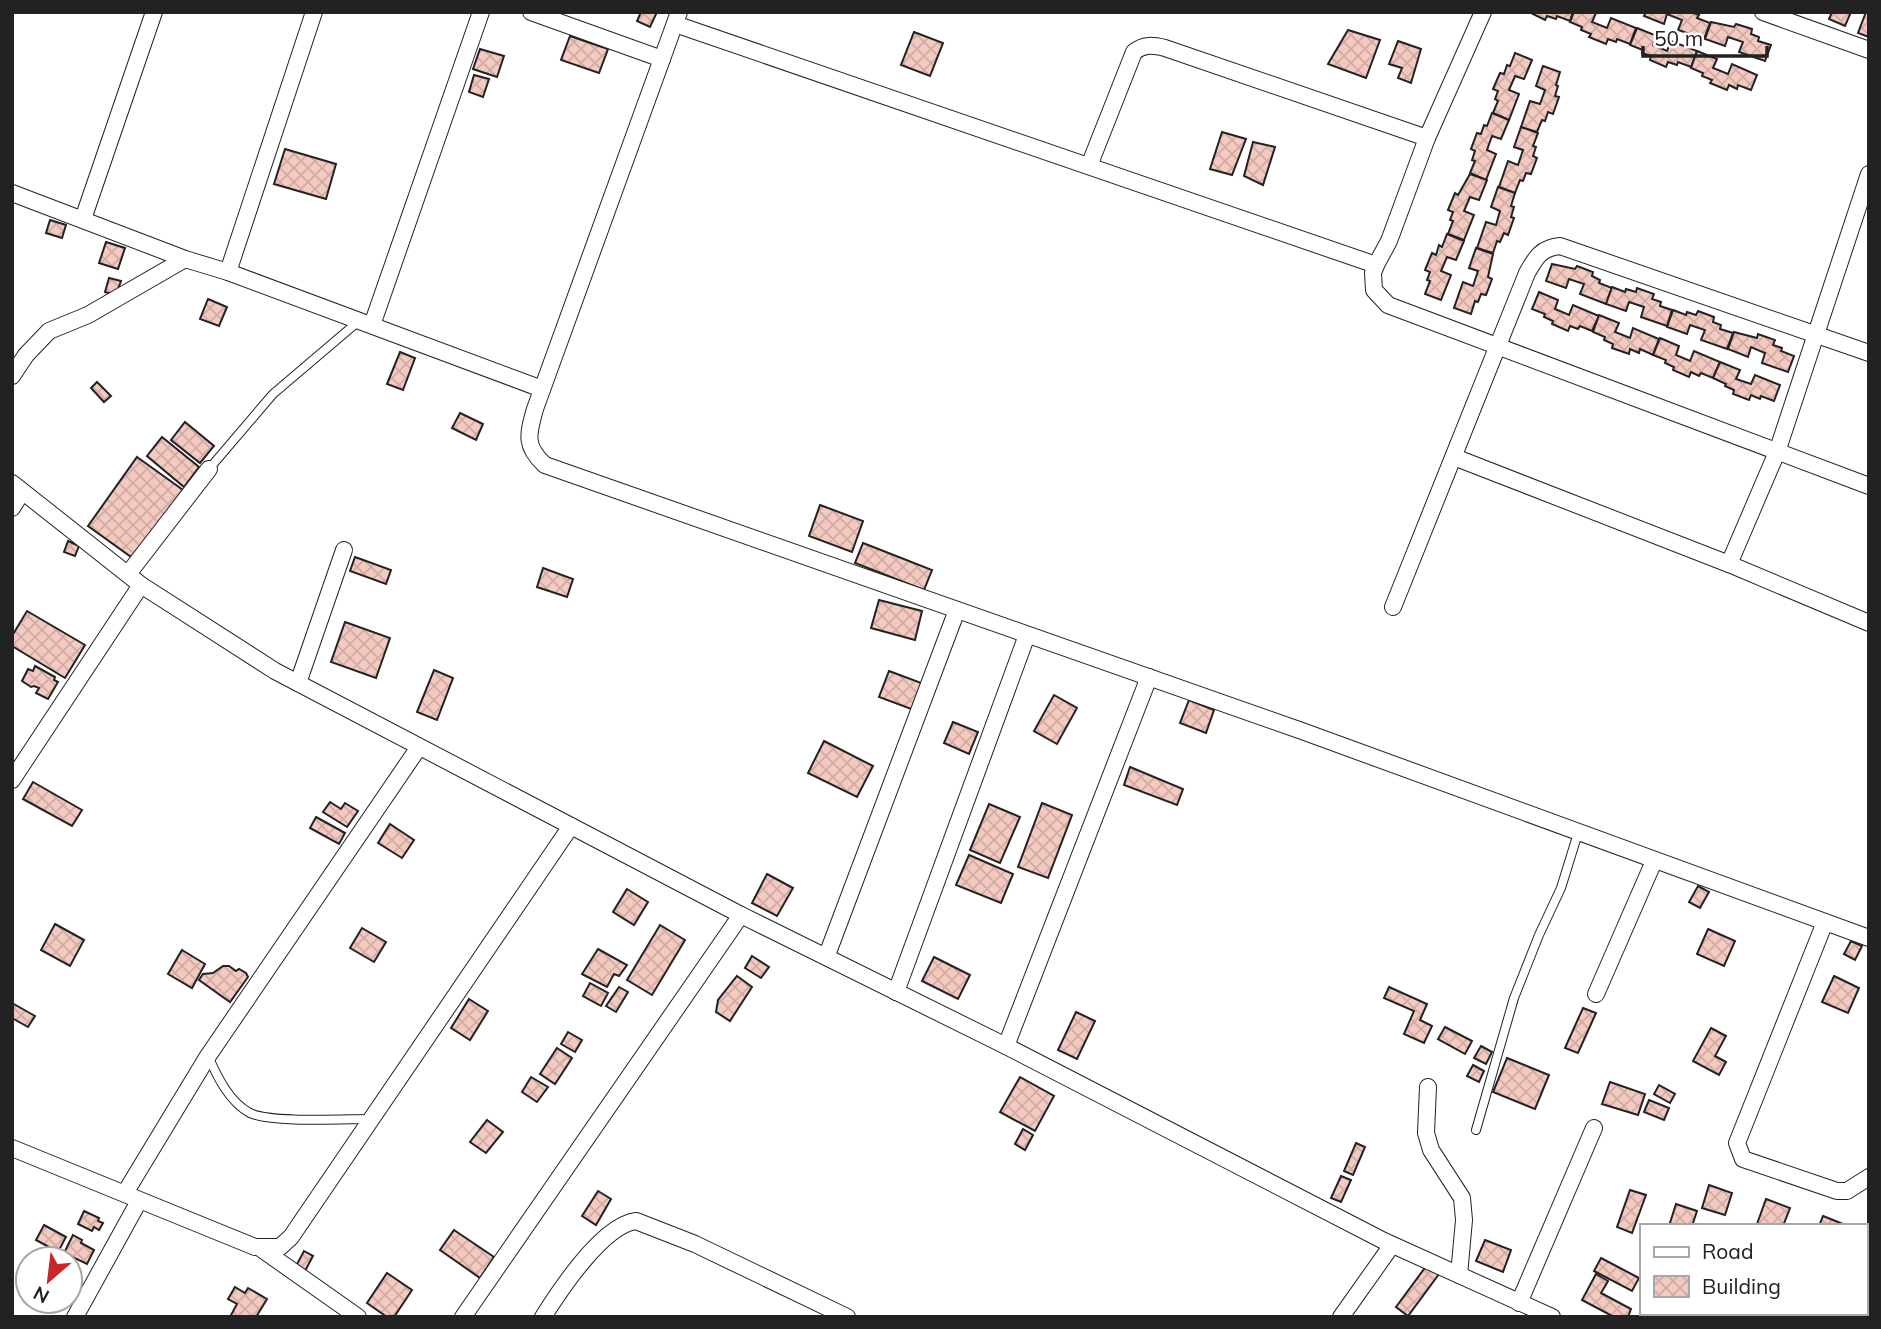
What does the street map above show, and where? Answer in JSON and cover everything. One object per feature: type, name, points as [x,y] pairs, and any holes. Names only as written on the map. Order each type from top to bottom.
[{"type":"street","points":[[83,219],[154,12]]},
{"type":"street","points":[[229,272],[314,12]]},
{"type":"street","points":[[366,322],[481,12]]},
{"type":"street","points":[[531,12],[662,60]]},
{"type":"street","points":[[1483,12],[1427,138],[1389,241],[1376,265],[1373,273],[1374,290],[1388,305],[1869,486]]},
{"type":"street","points":[[1763,12],[1798,18],[1869,50]]},
{"type":"street","points":[[1376,265],[1089,166],[677,18],[542,389],[529,431],[530,447],[545,465],[1149,677],[1869,938]]},
{"type":"street","points":[[1089,166],[1134,52],[1140,47],[1150,45],[1427,138]]},
{"type":"street","points":[[1729,564],[1777,452],[1869,174]]},
{"type":"street","points":[[12,193],[542,389]]},
{"type":"street","points":[[1393,607],[1535,259],[1548,247],[1560,246],[1869,353]]},
{"type":"street","points":[[12,376],[26,355],[49,331],[88,315],[185,259]]},
{"type":"street","points":[[1454,457],[1729,564],[1869,623]]},
{"type":"street","points":[[128,575],[209,469]]},
{"type":"street","points":[[12,508],[17,488],[141,585],[275,671],[419,747],[741,915],[827,955],[1392,1245],[1552,1317]]},
{"type":"street","points":[[298,683],[344,550]]},
{"type":"street","points":[[12,780],[141,585]]},
{"type":"street","points":[[827,955],[957,610]]},
{"type":"street","points":[[896,992],[1027,635]]},
{"type":"street","points":[[1006,1046],[1149,677]]},
{"type":"street","points":[[75,1317],[132,1197],[208,1056],[419,747]]},
{"type":"street","points":[[258,1247],[273,1248],[286,1243],[571,826]]},
{"type":"street","points":[[1596,994],[1654,861]]},
{"type":"street","points":[[463,1317],[741,915]]},
{"type":"street","points":[[1825,922],[1737,1143],[1743,1159],[1837,1191],[1847,1191],[1869,1177]]},
{"type":"street","points":[[1428,1087],[1426,1133],[1431,1150],[1462,1198],[1463,1229],[1459,1275]]},
{"type":"street","points":[[1520,1303],[1594,1128]]},
{"type":"street","points":[[12,1147],[258,1247],[358,1317]]},
{"type":"street","points":[[543,1317],[591,1252],[626,1223],[636,1222],[695,1244],[848,1317]]},
{"type":"street","points":[[1341,1317],[1392,1245]]},
{"type":"lane","points":[[209,469],[273,394],[366,322]]},
{"type":"lane","points":[[1476,1130],[1514,998],[1539,934],[1561,888],[1577,833]]},
{"type":"lane","points":[[208,1056],[227,1090],[248,1112],[288,1119],[370,1119]]},
{"type":"building","points":[[641,12],[657,12],[650,27],[637,21]]},
{"type":"building","points":[[1529,12],[1573,12],[1570,21],[1557,16],[1556,19],[1547,16],[1545,20]]},
{"type":"building","points":[[1574,12],[1596,13],[1592,22],[1607,28],[1611,18],[1636,28],[1630,44],[1608,39],[1606,44],[1589,37],[1591,34],[1570,22]]},
{"type":"building","points":[[1646,12],[1691,12],[1699,15],[1697,18],[1710,23],[1704,39],[1678,30],[1682,20],[1667,14],[1664,24],[1644,16]]},
{"type":"building","points":[[1832,12],[1851,12],[1845,26],[1829,19]]},
{"type":"building","points":[[1866,12],[1869,12],[1869,37],[1858,33]]},
{"type":"building","points":[[1711,22],[1734,27],[1736,24],[1752,29],[1751,34],[1759,37],[1758,41],[1771,45],[1765,61],[1739,52],[1743,42],[1728,37],[1725,46],[1705,39]]},
{"type":"building","points":[[1637,28],[1657,36],[1653,45],[1667,51],[1671,41],[1697,51],[1691,67],[1678,62],[1677,65],[1668,62],[1666,67],[1650,60],[1651,56],[1642,53],[1643,50],[1630,45]]},
{"type":"building","points":[[1348,30],[1380,40],[1366,78],[1328,64]]},
{"type":"building","points":[[914,32],[943,43],[930,76],[901,65]]},
{"type":"building","points":[[570,36],[608,49],[599,73],[561,60]]},
{"type":"building","points":[[1398,41],[1421,49],[1411,83],[1398,78],[1402,68],[1389,64]]},
{"type":"building","points":[[480,49],[504,56],[497,77],[473,69]]},
{"type":"building","points":[[1697,51],[1717,59],[1713,68],[1728,74],[1732,64],[1757,75],[1751,90],[1738,85],[1737,89],[1729,85],[1727,90],[1710,83],[1712,80],[1691,68]]},
{"type":"building","points":[[1515,53],[1532,60],[1524,79],[1515,76],[1509,90],[1519,94],[1509,120],[1493,113],[1498,101],[1495,99],[1498,91],[1493,89],[1500,73],[1504,74],[1507,65],[1510,66]]},
{"type":"building","points":[[1543,66],[1560,72],[1555,96],[1559,97],[1553,114],[1548,112],[1537,132],[1521,127],[1530,101],[1540,104],[1545,90],[1536,86]]},
{"type":"building","points":[[474,75],[489,79],[483,97],[469,92]]},
{"type":"building","points":[[1492,113],[1509,120],[1501,139],[1492,136],[1487,150],[1496,154],[1486,180],[1470,173],[1475,161],[1472,160],[1475,151],[1471,149],[1477,133],[1481,134],[1484,125],[1487,126]]},
{"type":"building","points":[[1521,127],[1538,133],[1533,146],[1536,147],[1533,156],[1537,158],[1531,174],[1526,173],[1523,181],[1520,180],[1515,193],[1499,187],[1508,161],[1518,165],[1523,150],[1514,147]]},
{"type":"building","points":[[1222,132],[1246,139],[1232,175],[1210,169]]},
{"type":"building","points":[[1253,142],[1275,147],[1263,185],[1244,176]]},
{"type":"building","points":[[285,149],[336,164],[326,199],[274,184]]},
{"type":"building","points":[[1470,174],[1487,180],[1479,200],[1470,197],[1464,211],[1474,215],[1464,240],[1448,234],[1453,212],[1448,210],[1455,193],[1458,195]]},
{"type":"building","points":[[1498,187],[1515,193],[1511,206],[1514,207],[1511,217],[1514,218],[1508,235],[1504,233],[1500,242],[1497,241],[1493,253],[1477,248],[1486,222],[1496,225],[1500,211],[1491,207]]},
{"type":"building","points":[[50,220],[66,225],[62,238],[46,233]]},
{"type":"building","points":[[1447,234],[1464,241],[1456,260],[1447,257],[1441,271],[1451,275],[1441,300],[1425,294],[1430,272],[1425,270],[1432,253],[1436,255]]},
{"type":"building","points":[[106,242],[125,248],[118,269],[99,263]]},
{"type":"building","points":[[1476,248],[1493,254],[1488,277],[1492,279],[1486,295],[1481,294],[1478,302],[1475,301],[1471,314],[1454,308],[1463,282],[1473,286],[1478,271],[1469,268]]},
{"type":"building","points":[[1552,264],[1575,269],[1577,266],[1593,272],[1592,276],[1600,280],[1599,283],[1612,288],[1606,304],[1580,294],[1584,284],[1569,279],[1566,288],[1546,281]]},
{"type":"building","points":[[109,278],[121,281],[116,295],[105,292]]},
{"type":"building","points":[[1612,287],[1625,292],[1626,289],[1636,292],[1637,288],[1654,294],[1652,299],[1661,302],[1660,306],[1672,310],[1667,326],[1641,317],[1644,307],[1629,302],[1626,311],[1606,304]]},
{"type":"building","points":[[1539,292],[1558,300],[1555,309],[1569,315],[1573,305],[1599,316],[1592,331],[1580,326],[1578,329],[1570,326],[1568,331],[1552,324],[1553,321],[1544,317],[1545,314],[1532,309]]},
{"type":"building","points":[[208,299],[227,307],[219,326],[200,319]]},
{"type":"building","points":[[1673,310],[1686,315],[1687,312],[1696,315],[1698,311],[1714,317],[1713,322],[1721,325],[1720,329],[1733,333],[1727,349],[1701,340],[1705,330],[1690,325],[1687,334],[1667,327]]},
{"type":"building","points":[[1599,315],[1619,323],[1615,332],[1630,338],[1633,328],[1659,339],[1653,355],[1640,349],[1639,353],[1630,349],[1629,354],[1612,348],[1613,344],[1604,340],[1605,337],[1593,332]]},
{"type":"building","points":[[1734,332],[1757,338],[1758,334],[1775,340],[1773,345],[1794,356],[1788,372],[1762,363],[1765,353],[1751,347],[1748,357],[1728,349]]},
{"type":"building","points":[[1660,338],[1679,346],[1676,355],[1690,361],[1694,351],[1720,362],[1713,378],[1691,372],[1689,377],[1673,370],[1674,367],[1665,363],[1666,360],[1653,355]]},
{"type":"building","points":[[400,352],[415,358],[403,390],[387,384]]},
{"type":"building","points":[[1720,362],[1740,370],[1736,379],[1751,384],[1755,375],[1780,385],[1774,401],[1751,395],[1749,400],[1733,394],[1734,390],[1713,378]]},
{"type":"building","points":[[97,382],[111,396],[104,402],[91,388]]},
{"type":"building","points":[[460,413],[483,424],[476,440],[452,428]]},
{"type":"building","points":[[185,422],[214,446],[200,463],[171,440]]},
{"type":"building","points":[[162,437],[199,467],[184,487],[147,456]]},
{"type":"building","points":[[137,457],[183,490],[134,559],[88,526]]},
{"type":"building","points":[[820,505],[863,521],[852,552],[809,536]]},
{"type":"building","points":[[68,541],[79,546],[75,556],[64,552]]},
{"type":"building","points":[[863,543],[932,570],[924,590],[855,563]]},
{"type":"building","points":[[355,557],[391,570],[386,584],[350,571]]},
{"type":"building","points":[[543,568],[573,579],[567,597],[537,587]]},
{"type":"building","points":[[879,600],[922,611],[915,640],[871,628]]},
{"type":"building","points":[[27,611],[85,645],[65,678],[12,646],[12,636]]},
{"type":"building","points":[[345,622],[390,638],[376,678],[331,662]]},
{"type":"building","points":[[35,666],[55,677],[54,680],[58,682],[48,699],[36,693],[39,688],[31,687],[22,681],[28,669],[33,671]]},
{"type":"building","points":[[434,670],[453,678],[437,720],[417,712]]},
{"type":"building","points":[[889,671],[924,684],[914,710],[879,697]]},
{"type":"building","points":[[1054,695],[1077,708],[1057,744],[1034,731]]},
{"type":"building","points":[[1189,700],[1214,710],[1206,733],[1180,723]]},
{"type":"building","points":[[953,722],[978,732],[969,754],[944,743]]},
{"type":"building","points":[[824,741],[873,766],[857,797],[808,773]]},
{"type":"building","points":[[1130,767],[1183,789],[1177,805],[1124,785]]},
{"type":"building","points":[[33,782],[82,810],[72,826],[23,799]]},
{"type":"building","points":[[330,802],[341,809],[345,803],[358,811],[347,827],[323,812]]},
{"type":"building","points":[[1042,803],[1072,815],[1048,878],[1018,867]]},
{"type":"building","points":[[989,804],[1020,817],[1000,863],[970,850]]},
{"type":"building","points":[[316,817],[345,833],[339,844],[310,828]]},
{"type":"building","points":[[390,824],[414,840],[402,858],[378,843]]},
{"type":"building","points":[[969,855],[1013,874],[1001,903],[956,885]]},
{"type":"building","points":[[767,874],[793,888],[777,916],[752,903]]},
{"type":"building","points":[[1698,886],[1709,892],[1700,908],[1689,902]]},
{"type":"building","points":[[627,889],[648,902],[634,925],[613,912]]},
{"type":"building","points":[[55,924],[84,940],[70,966],[41,950]]},
{"type":"building","points":[[660,925],[685,940],[652,995],[627,980]]},
{"type":"building","points":[[362,928],[386,942],[374,962],[350,948]]},
{"type":"building","points":[[1708,929],[1735,941],[1724,966],[1697,954]]},
{"type":"building","points":[[1851,941],[1862,946],[1855,960],[1844,954]]},
{"type":"building","points":[[598,949],[627,965],[619,976],[614,974],[607,987],[582,974]]},
{"type":"building","points":[[182,950],[205,964],[192,988],[168,974]]},
{"type":"building","points":[[752,956],[769,967],[761,978],[745,968]]},
{"type":"building","points":[[934,957],[970,975],[958,999],[922,981]]},
{"type":"building","points":[[223,966],[229,966],[236,971],[239,969],[248,977],[230,1002],[199,980],[203,974],[213,973]]},
{"type":"building","points":[[737,976],[752,987],[730,1021],[716,1012],[718,1000]]},
{"type":"building","points":[[1834,976],[1859,988],[1848,1013],[1822,1002]]},
{"type":"building","points":[[590,983],[608,993],[601,1006],[583,996]]},
{"type":"building","points":[[619,987],[628,992],[616,1012],[606,1006]]},
{"type":"building","points":[[1389,987],[1427,1004],[1420,1020],[1432,1026],[1424,1043],[1404,1034],[1414,1011],[1384,998]]},
{"type":"building","points":[[469,999],[488,1011],[470,1040],[451,1028]]},
{"type":"building","points":[[12,1003],[35,1016],[28,1027],[12,1018]]},
{"type":"building","points":[[1583,1008],[1596,1013],[1578,1053],[1565,1048]]},
{"type":"building","points":[[1076,1012],[1095,1021],[1077,1059],[1058,1050]]},
{"type":"building","points":[[1445,1027],[1472,1041],[1465,1054],[1438,1039]]},
{"type":"building","points":[[1711,1028],[1726,1036],[1715,1056],[1726,1062],[1719,1075],[1693,1061]]},
{"type":"building","points":[[568,1032],[582,1040],[575,1052],[561,1044]]},
{"type":"building","points":[[1481,1046],[1492,1052],[1486,1064],[1474,1058]]},
{"type":"building","points":[[557,1048],[572,1058],[555,1084],[540,1074]]},
{"type":"building","points":[[1507,1058],[1549,1075],[1535,1109],[1493,1092]]},
{"type":"building","points":[[1473,1065],[1484,1071],[1479,1082],[1467,1076]]},
{"type":"building","points":[[531,1077],[548,1087],[537,1102],[522,1092]]},
{"type":"building","points":[[1020,1077],[1054,1096],[1035,1131],[1000,1112]]},
{"type":"building","points":[[1610,1082],[1645,1094],[1638,1115],[1602,1104]]},
{"type":"building","points":[[1659,1085],[1675,1094],[1670,1103],[1654,1094]]},
{"type":"building","points":[[1649,1100],[1669,1108],[1664,1120],[1644,1112]]},
{"type":"building","points":[[487,1120],[503,1132],[486,1153],[470,1142]]},
{"type":"building","points":[[1023,1129],[1033,1135],[1025,1150],[1015,1144]]},
{"type":"building","points":[[1356,1143],[1365,1147],[1353,1175],[1344,1171]]},
{"type":"building","points":[[1341,1176],[1351,1180],[1341,1202],[1331,1198]]},
{"type":"building","points":[[1709,1185],[1732,1193],[1725,1215],[1702,1208]]},
{"type":"building","points":[[1630,1190],[1646,1195],[1632,1233],[1617,1227]]},
{"type":"building","points":[[598,1191],[611,1199],[596,1225],[582,1216]]},
{"type":"building","points":[[1766,1199],[1790,1208],[1784,1224],[1757,1224]]},
{"type":"building","points":[[1676,1204],[1697,1211],[1693,1224],[1670,1224]]},
{"type":"building","points":[[84,1211],[103,1223],[99,1230],[94,1227],[92,1231],[78,1224]]},
{"type":"building","points":[[1823,1216],[1843,1224],[1820,1224]]},
{"type":"building","points":[[44,1225],[66,1237],[62,1245],[45,1245],[36,1240]]},
{"type":"building","points":[[454,1230],[494,1257],[480,1278],[440,1250]]},
{"type":"building","points":[[73,1235],[94,1250],[87,1264],[84,1263],[84,1245],[68,1245]]},
{"type":"building","points":[[1485,1240],[1511,1250],[1503,1272],[1476,1261]]},
{"type":"building","points":[[304,1251],[313,1256],[305,1271],[296,1266]]},
{"type":"building","points":[[1601,1258],[1639,1278],[1632,1291],[1594,1271]]},
{"type":"building","points":[[1427,1265],[1439,1274],[1408,1316],[1396,1307]]},
{"type":"building","points":[[387,1273],[412,1290],[394,1317],[387,1317],[367,1303]]},
{"type":"building","points":[[1596,1274],[1608,1281],[1601,1293],[1631,1309],[1628,1317],[1614,1317],[1582,1300]]},
{"type":"building","points":[[235,1287],[245,1293],[248,1288],[267,1299],[256,1317],[230,1317],[237,1304],[228,1299]]}]
